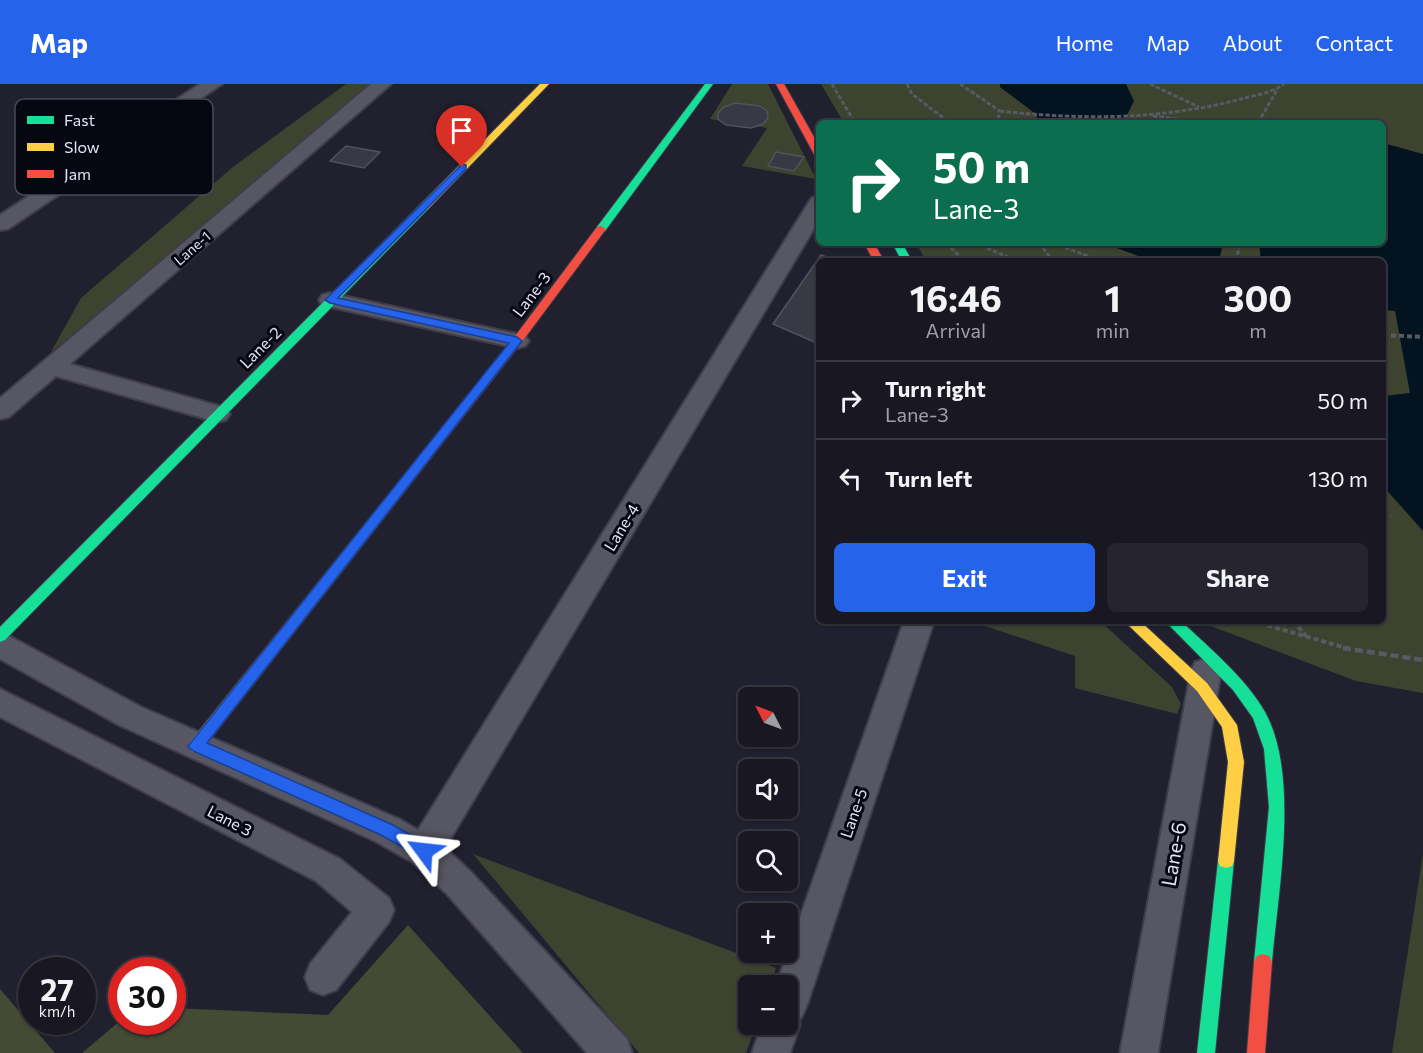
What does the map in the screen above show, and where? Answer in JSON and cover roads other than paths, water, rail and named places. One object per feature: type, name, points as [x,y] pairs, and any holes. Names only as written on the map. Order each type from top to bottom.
[{"type":"street","points":[[190,99],[213,84]]},
{"type":"street","name":"Lane-1","points":[[0,411],[382,84]]},
{"type":"street","name":"Lane-2","points":[[0,636],[545,84]]},
{"type":"street","name":"Lane-3","points":[[196,746],[517,341],[709,84]]},
{"type":"street","points":[[780,84],[816,149]]},
{"type":"street","points":[[0,224],[44,195]]},
{"type":"street","name":"Lane-4","points":[[424,851],[816,207]]},
{"type":"street","points":[[330,300],[517,341]]},
{"type":"street","points":[[54,367],[217,414]]},
{"type":"street","name":"Lane-5","points":[[798,976],[918,624]]},
{"type":"street","points":[[1136,624],[1248,698],[1267,730],[1275,762],[1276,804],[1256,1053]]},
{"type":"street","points":[[1174,624],[1206,671],[1229,725],[1236,762],[1206,1053]]},
{"type":"street","points":[[0,645],[130,716],[387,830],[424,851],[459,882],[613,1053]]},
{"type":"street","name":"Lane-6","points":[[1139,1053],[1206,671]]},
{"type":"street","name":"Lane 3","points":[[0,702],[328,870],[376,910],[322,977]]},
{"type":"street","points":[[771,1053],[777,1035]]},
{"type":"water","points":[[1000,84],[1126,84],[1134,101],[1126,117],[1133,120],[1037,120],[1037,115],[1000,87]]},
{"type":"water","points":[[1386,144],[1423,154],[1423,531],[1386,489],[1386,396],[1410,393],[1395,311],[1386,310],[1386,258],[1261,258],[1259,246],[1386,246]]},
{"type":"water","points":[[1111,246],[1222,246],[1220,258],[1144,258]]}]
